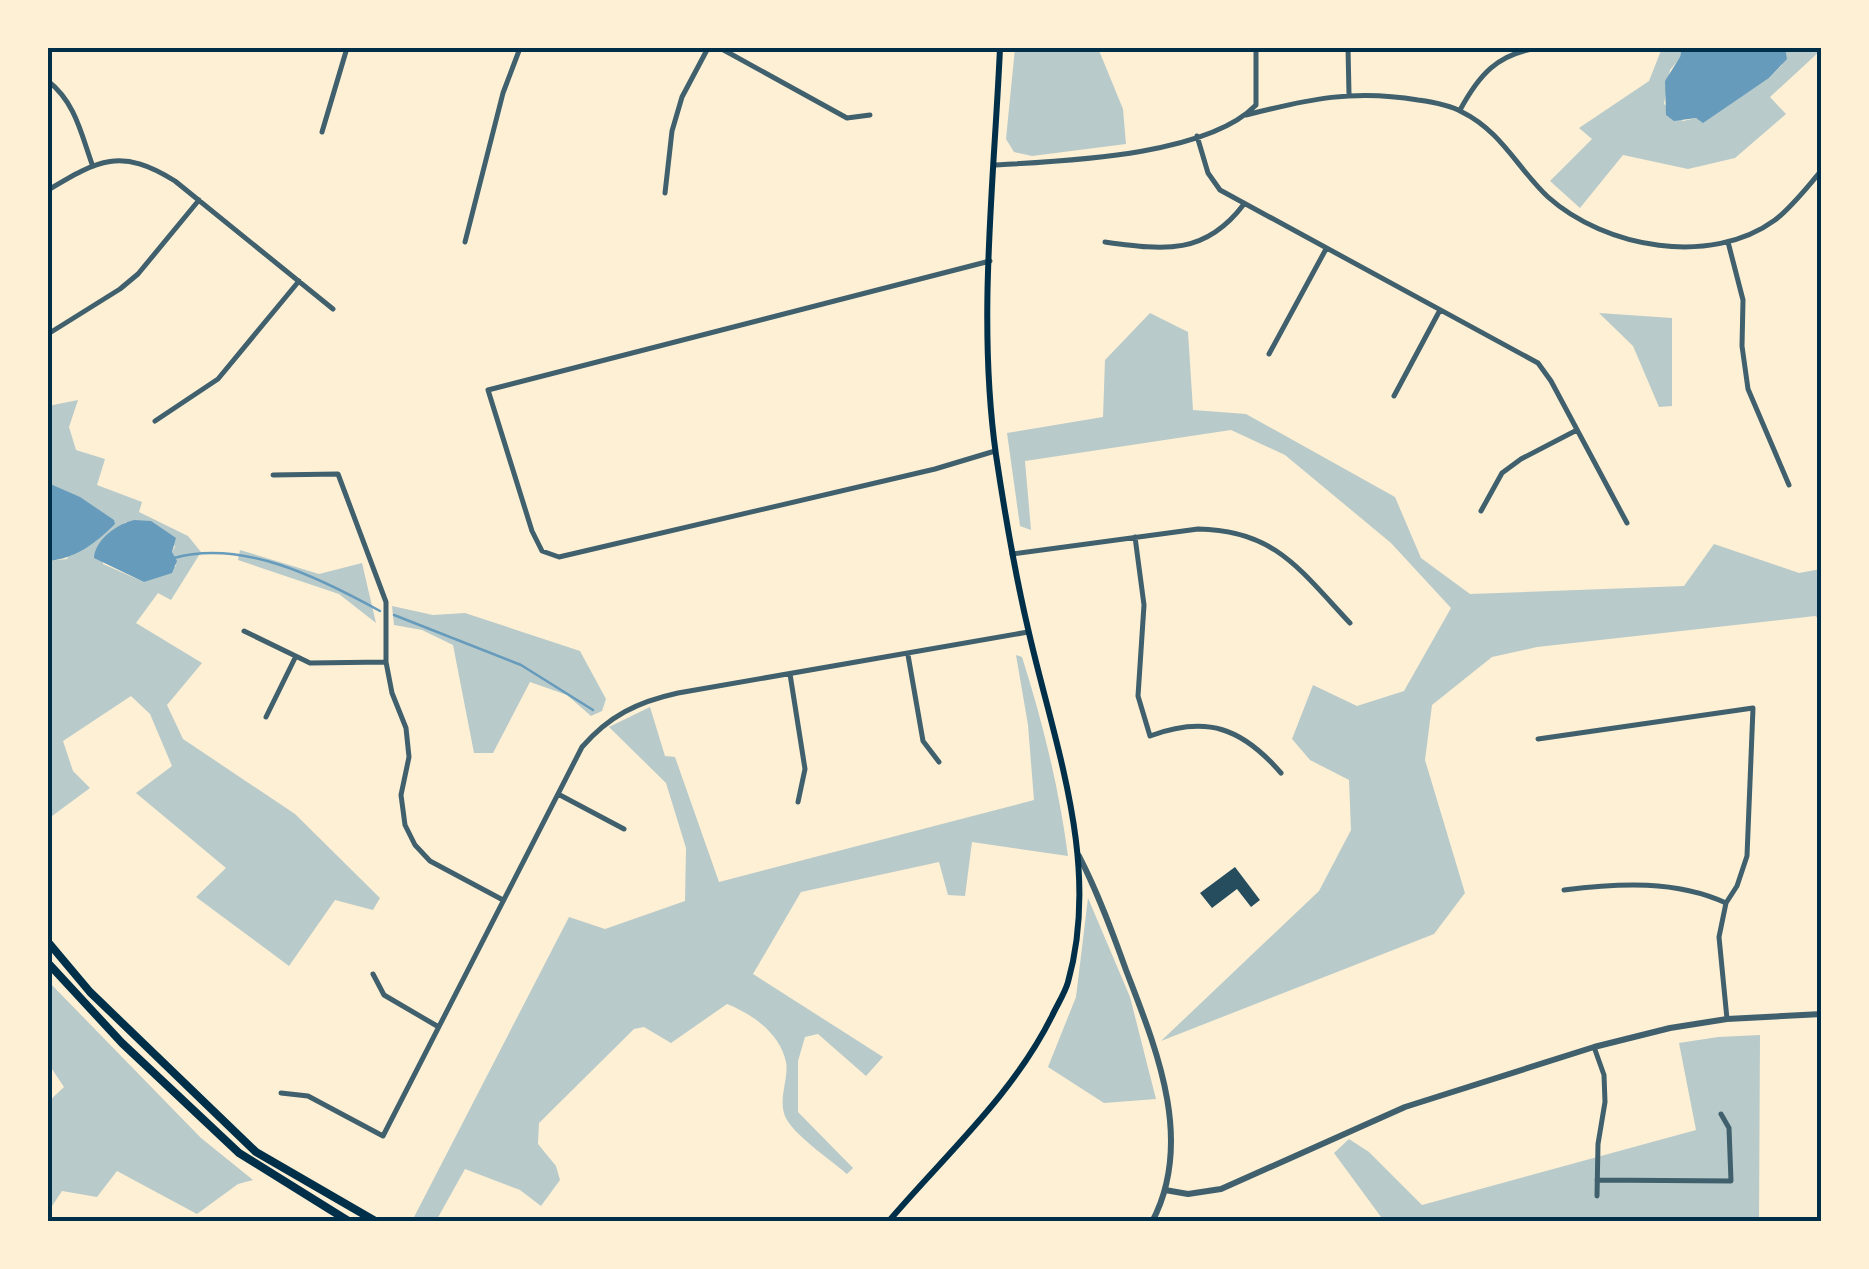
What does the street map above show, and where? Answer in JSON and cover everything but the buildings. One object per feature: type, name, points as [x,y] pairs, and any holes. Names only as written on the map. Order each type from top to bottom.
[{"type":"main road","points":[[888,1222],[1002,1094],[1034,1052],[1068,983],[1080,900],[1072,809],[1012,554],[996,451],[990,260],[1000,48]]},
{"type":"main road","points":[[48,942],[90,992],[256,1152],[377,1222]]},
{"type":"main road","points":[[48,963],[122,1042],[239,1153],[350,1222]]},
{"type":"street","points":[[322,132],[347,48]]},
{"type":"street","points":[[465,242],[503,93],[520,48]]},
{"type":"street","points":[[665,193],[672,131],[682,97],[708,48]]},
{"type":"street","points":[[720,48],[847,118],[870,114]]},
{"type":"street","points":[[1246,115],[1256,106],[1258,93],[1256,48]]},
{"type":"street","points":[[1348,48],[1350,94]]},
{"type":"street","points":[[1460,110],[1488,67],[1503,58],[1538,48]]},
{"type":"street","points":[[48,81],[61,91],[75,113],[92,164]]},
{"type":"street","points":[[995,165],[1130,152],[1197,136],[1246,115],[1313,98],[1386,94],[1460,110],[1486,127],[1549,198],[1578,218],[1662,246],[1690,248],[1728,242],[1776,220],[1822,170]]},
{"type":"street","points":[[1197,136],[1208,173],[1220,190],[1538,363],[1627,524]]},
{"type":"street","points":[[48,190],[92,164],[116,160],[150,166],[333,308]]},
{"type":"street","points":[[48,334],[138,274],[198,200]]},
{"type":"street","points":[[1105,242],[1156,249],[1214,237],[1244,204]]},
{"type":"street","points":[[1728,242],[1743,300],[1742,346],[1748,389],[1790,485]]},
{"type":"street","points":[[1269,354],[1326,249]]},
{"type":"street","points":[[990,260],[488,390],[532,531],[542,551],[559,557],[936,469],[996,451]]},
{"type":"street","points":[[156,422],[218,379],[299,281]]},
{"type":"street","points":[[1394,396],[1440,310]]},
{"type":"street","points":[[1481,511],[1502,473],[1577,430]]},
{"type":"street","points":[[273,474],[338,474],[386,602],[386,662],[392,693],[406,728],[409,757],[401,796],[405,826],[415,845],[430,860],[502,900]]},
{"type":"street","points":[[1012,554],[1198,529],[1226,530],[1254,537],[1278,550],[1350,623]]},
{"type":"street","points":[[1135,537],[1144,605],[1138,696],[1150,736],[1185,726],[1226,730],[1263,752],[1281,773]]},
{"type":"street","points":[[244,631],[295,658],[326,665],[386,662]]},
{"type":"street","points":[[281,1092],[308,1096],[383,1136],[582,747],[601,725],[625,710],[646,700],[1029,632]]},
{"type":"street","points":[[908,654],[923,741],[939,762]]},
{"type":"street","points":[[266,717],[295,658]]},
{"type":"street","points":[[790,674],[804,769],[798,802]]},
{"type":"street","points":[[1538,739],[1753,708],[1747,856],[1737,886],[1726,903],[1719,937],[1727,1019]]},
{"type":"street","points":[[558,794],[624,828]]},
{"type":"street","points":[[1079,856],[1098,895],[1158,1054],[1168,1110],[1165,1190],[1152,1222]]},
{"type":"street","points":[[1564,890],[1677,886],[1726,903]]},
{"type":"street","points":[[373,974],[384,995],[437,1026]]},
{"type":"street","points":[[1165,1190],[1188,1194],[1221,1189],[1405,1106],[1594,1047],[1670,1028],[1727,1019],[1821,1014],[1822,1035]]},
{"type":"street","points":[[1594,1047],[1604,1074],[1605,1102],[1596,1196]]},
{"type":"street","points":[[1597,1180],[1730,1181],[1730,1128],[1721,1114]]},
{"type":"street","points":[[1821,1222],[1822,1153]]},
{"type":"shaded area","points":[[1015,48],[1098,48],[1123,109],[1126,144],[1032,156],[1014,152],[1006,139]]},
{"type":"shaded area","points":[[1662,48],[1682,48],[1680,58],[1670,70],[1664,104],[1683,121],[1696,118],[1703,122],[1769,78],[1782,65],[1785,48],[1821,50],[1770,97],[1786,114],[1735,158],[1688,169],[1623,155],[1580,208],[1550,181],[1592,139],[1579,128],[1649,81]]},
{"type":"shaded area","points":[[1150,313],[1188,332],[1193,410],[1246,414],[1395,497],[1421,558],[1470,594],[1684,586],[1714,544],[1799,573],[1821,569],[1821,619],[1815,616],[1537,647],[1492,657],[1432,705],[1425,760],[1465,893],[1434,934],[1161,1041],[1319,891],[1351,830],[1349,780],[1310,760],[1292,739],[1313,685],[1357,706],[1404,691],[1451,608],[1391,543],[1285,455],[1231,430],[1025,461],[1031,530],[1020,526],[1007,433],[1103,417],[1105,360]]},
{"type":"shaded area","points":[[1599,313],[1672,318],[1672,406],[1659,407],[1633,346]]},
{"type":"shaded area","points":[[78,400],[69,427],[76,450],[105,459],[97,485],[142,502],[139,512],[188,536],[201,552],[171,600],[158,593],[136,623],[202,663],[167,705],[183,739],[295,814],[380,898],[373,910],[335,900],[289,966],[196,897],[226,868],[136,793],[172,766],[150,714],[131,696],[63,741],[73,771],[90,788],[48,819],[48,561],[67,559],[93,507],[48,483],[48,406]],"holes":[[[126,522],[175,546],[172,552],[176,566],[144,582],[103,564],[102,541]]]},
{"type":"shaded area","points":[[240,550],[319,574],[362,563],[376,623],[339,594],[238,560]]},
{"type":"shaded area","points":[[392,606],[433,615],[465,613],[580,651],[606,699],[602,711],[591,716],[567,695],[530,682],[493,753],[474,753],[453,645],[422,630],[394,625]]},
{"type":"shaded area","points":[[1016,655],[1022,657],[1043,731],[1068,856],[972,842],[965,896],[948,895],[939,862],[801,892],[753,974],[883,1057],[866,1076],[818,1034],[805,1037],[798,1061],[798,1112],[853,1168],[847,1174],[803,1139],[785,1116],[786,1062],[778,1042],[755,1019],[727,1004],[671,1043],[644,1027],[634,1029],[539,1123],[538,1144],[556,1166],[560,1180],[541,1206],[520,1190],[465,1169],[436,1221],[412,1221],[569,917],[605,929],[685,901],[686,848],[666,783],[609,727],[650,707],[665,756],[675,757],[719,882],[1034,800],[1028,725]]},
{"type":"shaded area","points":[[1088,898],[1130,997],[1156,1099],[1104,1103],[1048,1067],[1076,997]]},
{"type":"shaded area","points":[[48,981],[201,1138],[253,1180],[238,1184],[197,1214],[117,1171],[97,1197],[62,1191],[48,1212],[48,1102],[64,1087],[48,1063]]},
{"type":"shaded area","points":[[1760,1035],[1759,1221],[1384,1221],[1334,1153],[1349,1139],[1369,1152],[1422,1205],[1696,1130],[1679,1043]]},
{"type":"water","points":[[1682,48],[1785,48],[1787,59],[1769,78],[1703,123],[1696,118],[1674,121],[1666,115],[1665,81]]},
{"type":"water","points":[[48,483],[80,497],[115,524],[84,549],[48,561]]},
{"type":"water","points":[[134,520],[151,521],[176,538],[172,552],[177,561],[172,573],[144,582],[94,558],[98,545],[108,534]]},
{"type":"waterway","points":[[174,558],[200,553],[254,558],[307,575],[380,611]]},
{"type":"waterway","points":[[394,615],[521,665],[593,710]]}]
